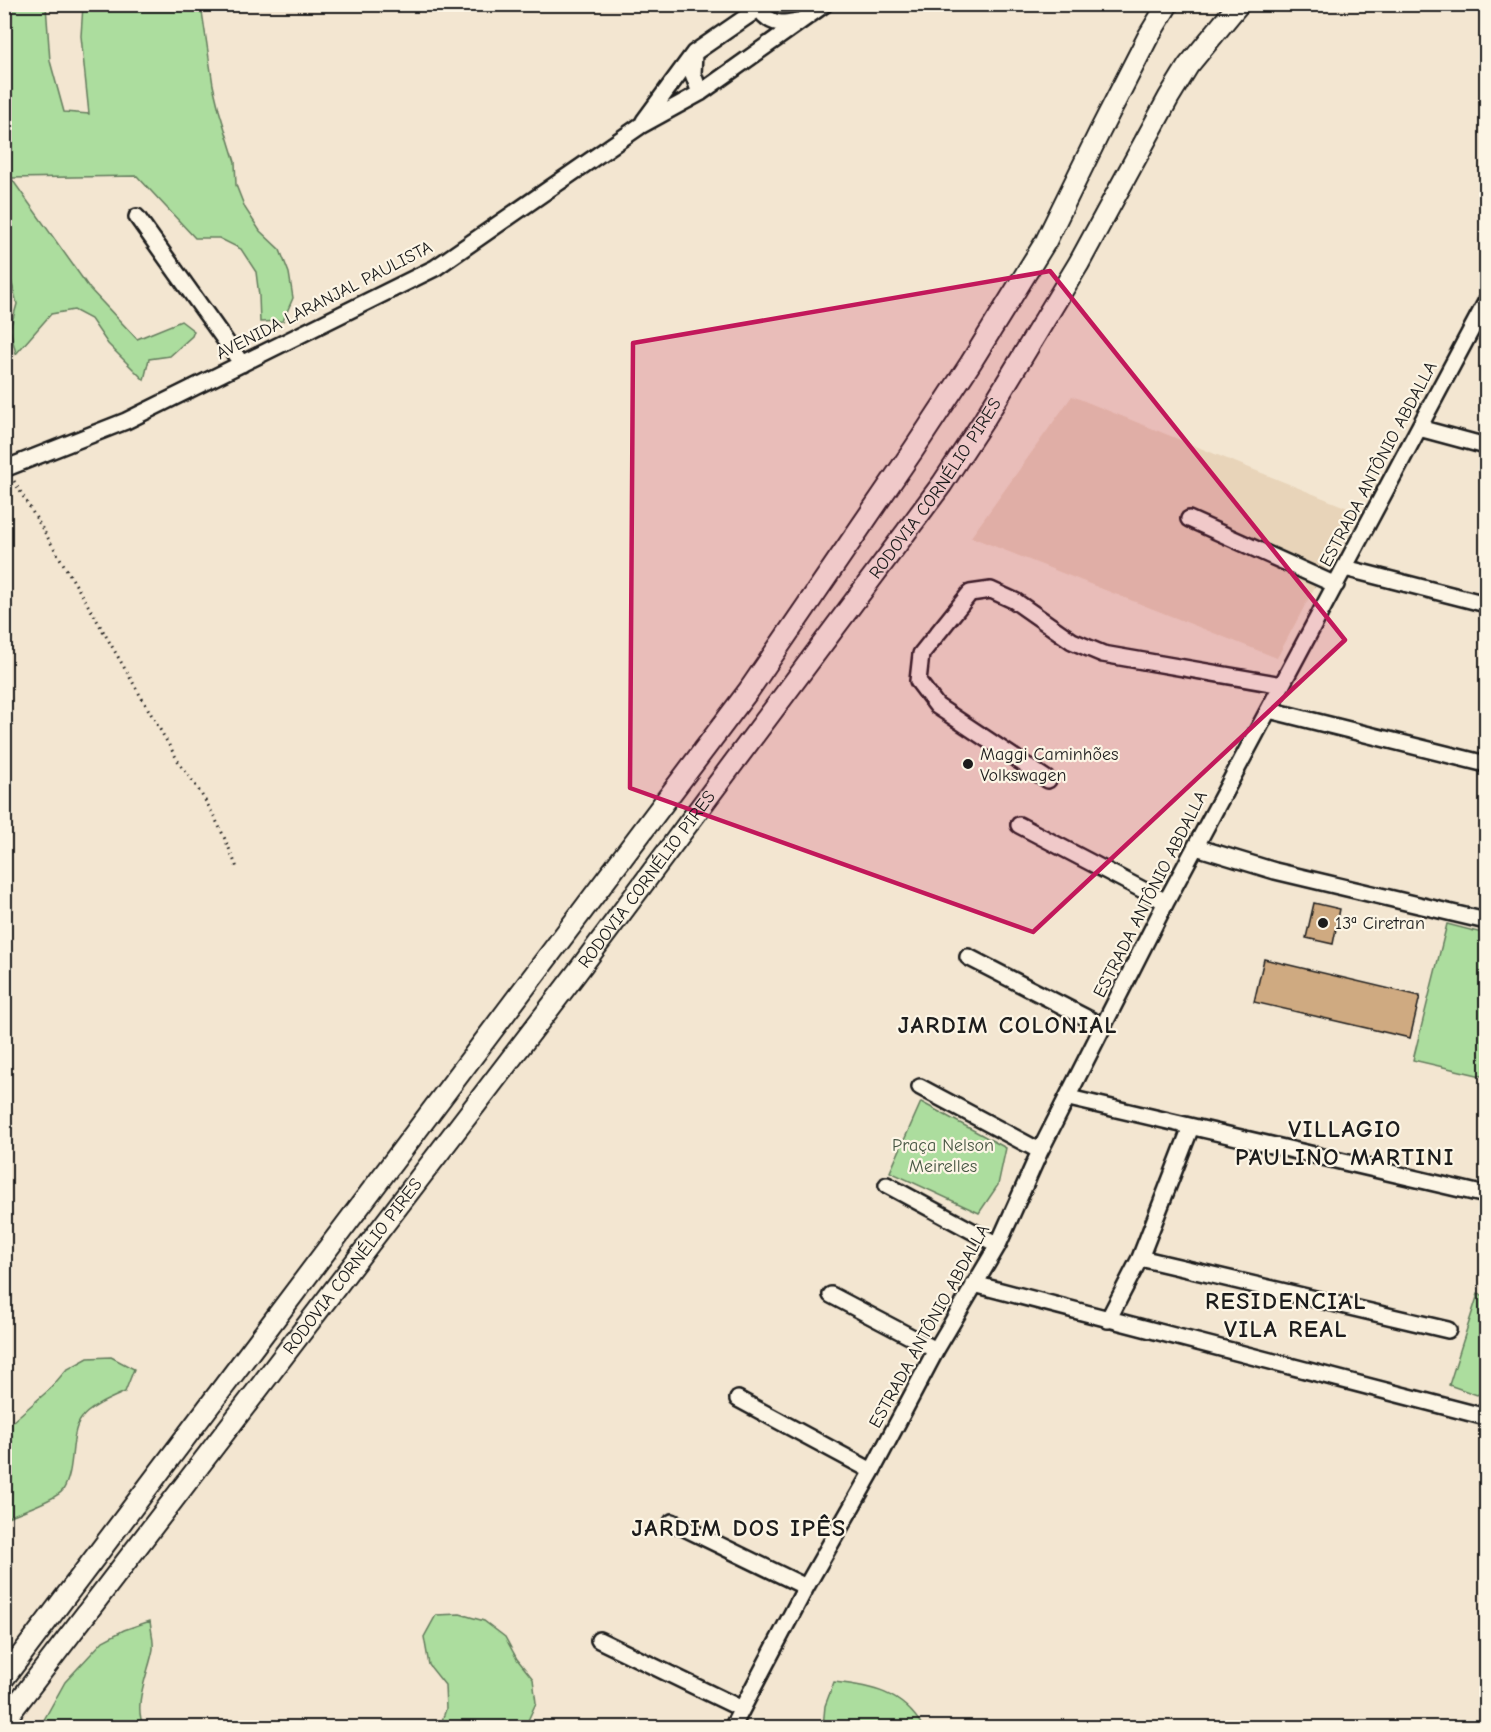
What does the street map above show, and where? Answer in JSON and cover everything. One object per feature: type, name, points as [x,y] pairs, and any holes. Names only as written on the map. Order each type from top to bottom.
[{"type":"main road","name":"RODOVIA CORNÉLIO PIRES","points":[[4,1678],[749,690],[927,430],[1046,242],[1148,37],[1168,4]]},
{"type":"main road","name":"RODOVIA CORNÉLIO PIRES","points":[[4,1720],[575,975],[942,484],[984,420],[1073,273],[1188,66],[1239,4]]},
{"type":"street","points":[[765,4],[764,15],[771,22],[781,24],[802,21]]},
{"type":"street","name":"AVENIDA LARANJAL PAULISTA","points":[[640,126],[693,54],[765,4]]},
{"type":"street","name":"AVENIDA LARANJAL PAULISTA","points":[[5,468],[126,422],[435,268],[640,126],[700,93],[825,4]]},
{"type":"street","points":[[693,54],[693,74],[700,93]]},
{"type":"street","points":[[137,217],[242,364]]},
{"type":"street","name":"ESTRADA ANTÔNIO ABDALLA","points":[[732,1728],[806,1587],[872,1471],[936,1350],[998,1245],[1040,1151],[1069,1098],[1166,902],[1486,302]]},
{"type":"street","points":[[1419,429],[1486,446]]},
{"type":"street","points":[[1190,519],[1336,585]]},
{"type":"street","points":[[1345,568],[1486,604]]},
{"type":"street","points":[[1048,780],[937,706],[918,681],[921,654],[970,593],[991,591],[1015,601],[1072,640],[1103,654],[1282,685]]},
{"type":"street","points":[[1269,710],[1486,764]]},
{"type":"street","points":[[1019,825],[1166,902]]},
{"type":"street","points":[[1196,847],[1275,871],[1486,921]]},
{"type":"street","points":[[968,957],[1104,1027]]},
{"type":"street","points":[[920,1087],[1040,1151]]},
{"type":"street","points":[[1069,1098],[1486,1195]]},
{"type":"street","points":[[1108,1320],[1140,1258],[1191,1127]]},
{"type":"street","points":[[887,1185],[998,1245]]},
{"type":"street","points":[[1140,1258],[1448,1330]]},
{"type":"street","points":[[974,1284],[1486,1417]]},
{"type":"street","points":[[831,1295],[936,1350]]},
{"type":"street","points":[[738,1399],[872,1471]]},
{"type":"street","points":[[672,1522],[806,1587]]},
{"type":"street","points":[[599,1640],[742,1709]]},
{"type":"path","points":[[5,468],[181,765],[196,784],[225,837],[237,868]]},
{"type":"highlighted area","points":[[1050,271],[1345,640],[1033,932],[630,788],[633,343]]},
{"type":"shaded area","points":[[1072,396],[1355,511],[1277,658],[971,537]]},
{"type":"green space","points":[[4,5],[46,5],[50,61],[64,112],[89,114],[81,36],[83,5],[201,5],[213,85],[235,162],[236,185],[245,208],[260,231],[280,250],[289,273],[293,298],[283,321],[260,322],[256,272],[241,249],[219,238],[195,238],[137,176],[11,178],[90,289],[137,339],[181,321],[194,331],[192,336],[170,356],[149,359],[144,380],[108,344],[91,319],[74,310],[51,314],[16,354],[10,329],[17,304],[11,280],[4,273]]},
{"type":"green space","points":[[1447,924],[1486,934],[1486,1077],[1413,1060]]},
{"type":"green space","name":"Praça Nelson Meirelles","points":[[921,1102],[1006,1148],[998,1185],[979,1213],[890,1172]]},
{"type":"green space","points":[[1478,1294],[1486,1296],[1486,1390],[1477,1395],[1449,1385]]},
{"type":"green space","points":[[111,1357],[134,1369],[125,1392],[95,1407],[81,1419],[75,1434],[70,1473],[63,1490],[45,1502],[5,1518],[5,1428],[50,1389],[66,1370],[88,1358]]},
{"type":"green space","points":[[460,1614],[484,1621],[505,1637],[517,1659],[533,1679],[536,1703],[525,1727],[440,1727],[446,1709],[445,1685],[429,1665],[424,1637],[436,1615]]},
{"type":"green space","points":[[150,1621],[153,1649],[142,1688],[140,1709],[144,1727],[40,1727],[65,1682],[103,1641],[124,1630]]},
{"type":"green space","points":[[834,1682],[873,1689],[896,1698],[915,1715],[923,1727],[823,1727],[825,1706]]},
{"type":"building","name":"13ª Ciretran","points":[[1314,903],[1340,909],[1333,944],[1306,938]]},
{"type":"building","points":[[1264,959],[1420,996],[1410,1038],[1254,1002]]},
{"type":"place","name":"Maggi Caminhões Volkswagen","points":[[968,764]]},
{"type":"place","name":"13ª Ciretran","points":[[1323,923]]},
{"type":"district","name":"JARDIM COLONIAL","points":[[1008,1025]]},
{"type":"district","name":"VILLAGIO PAULINO MARTINI","points":[[1345,1143]]},
{"type":"district","name":"RESIDENCIAL VILA REAL","points":[[1286,1315]]},
{"type":"district","name":"JARDIM DOS IPÊS","points":[[739,1528]]}]
